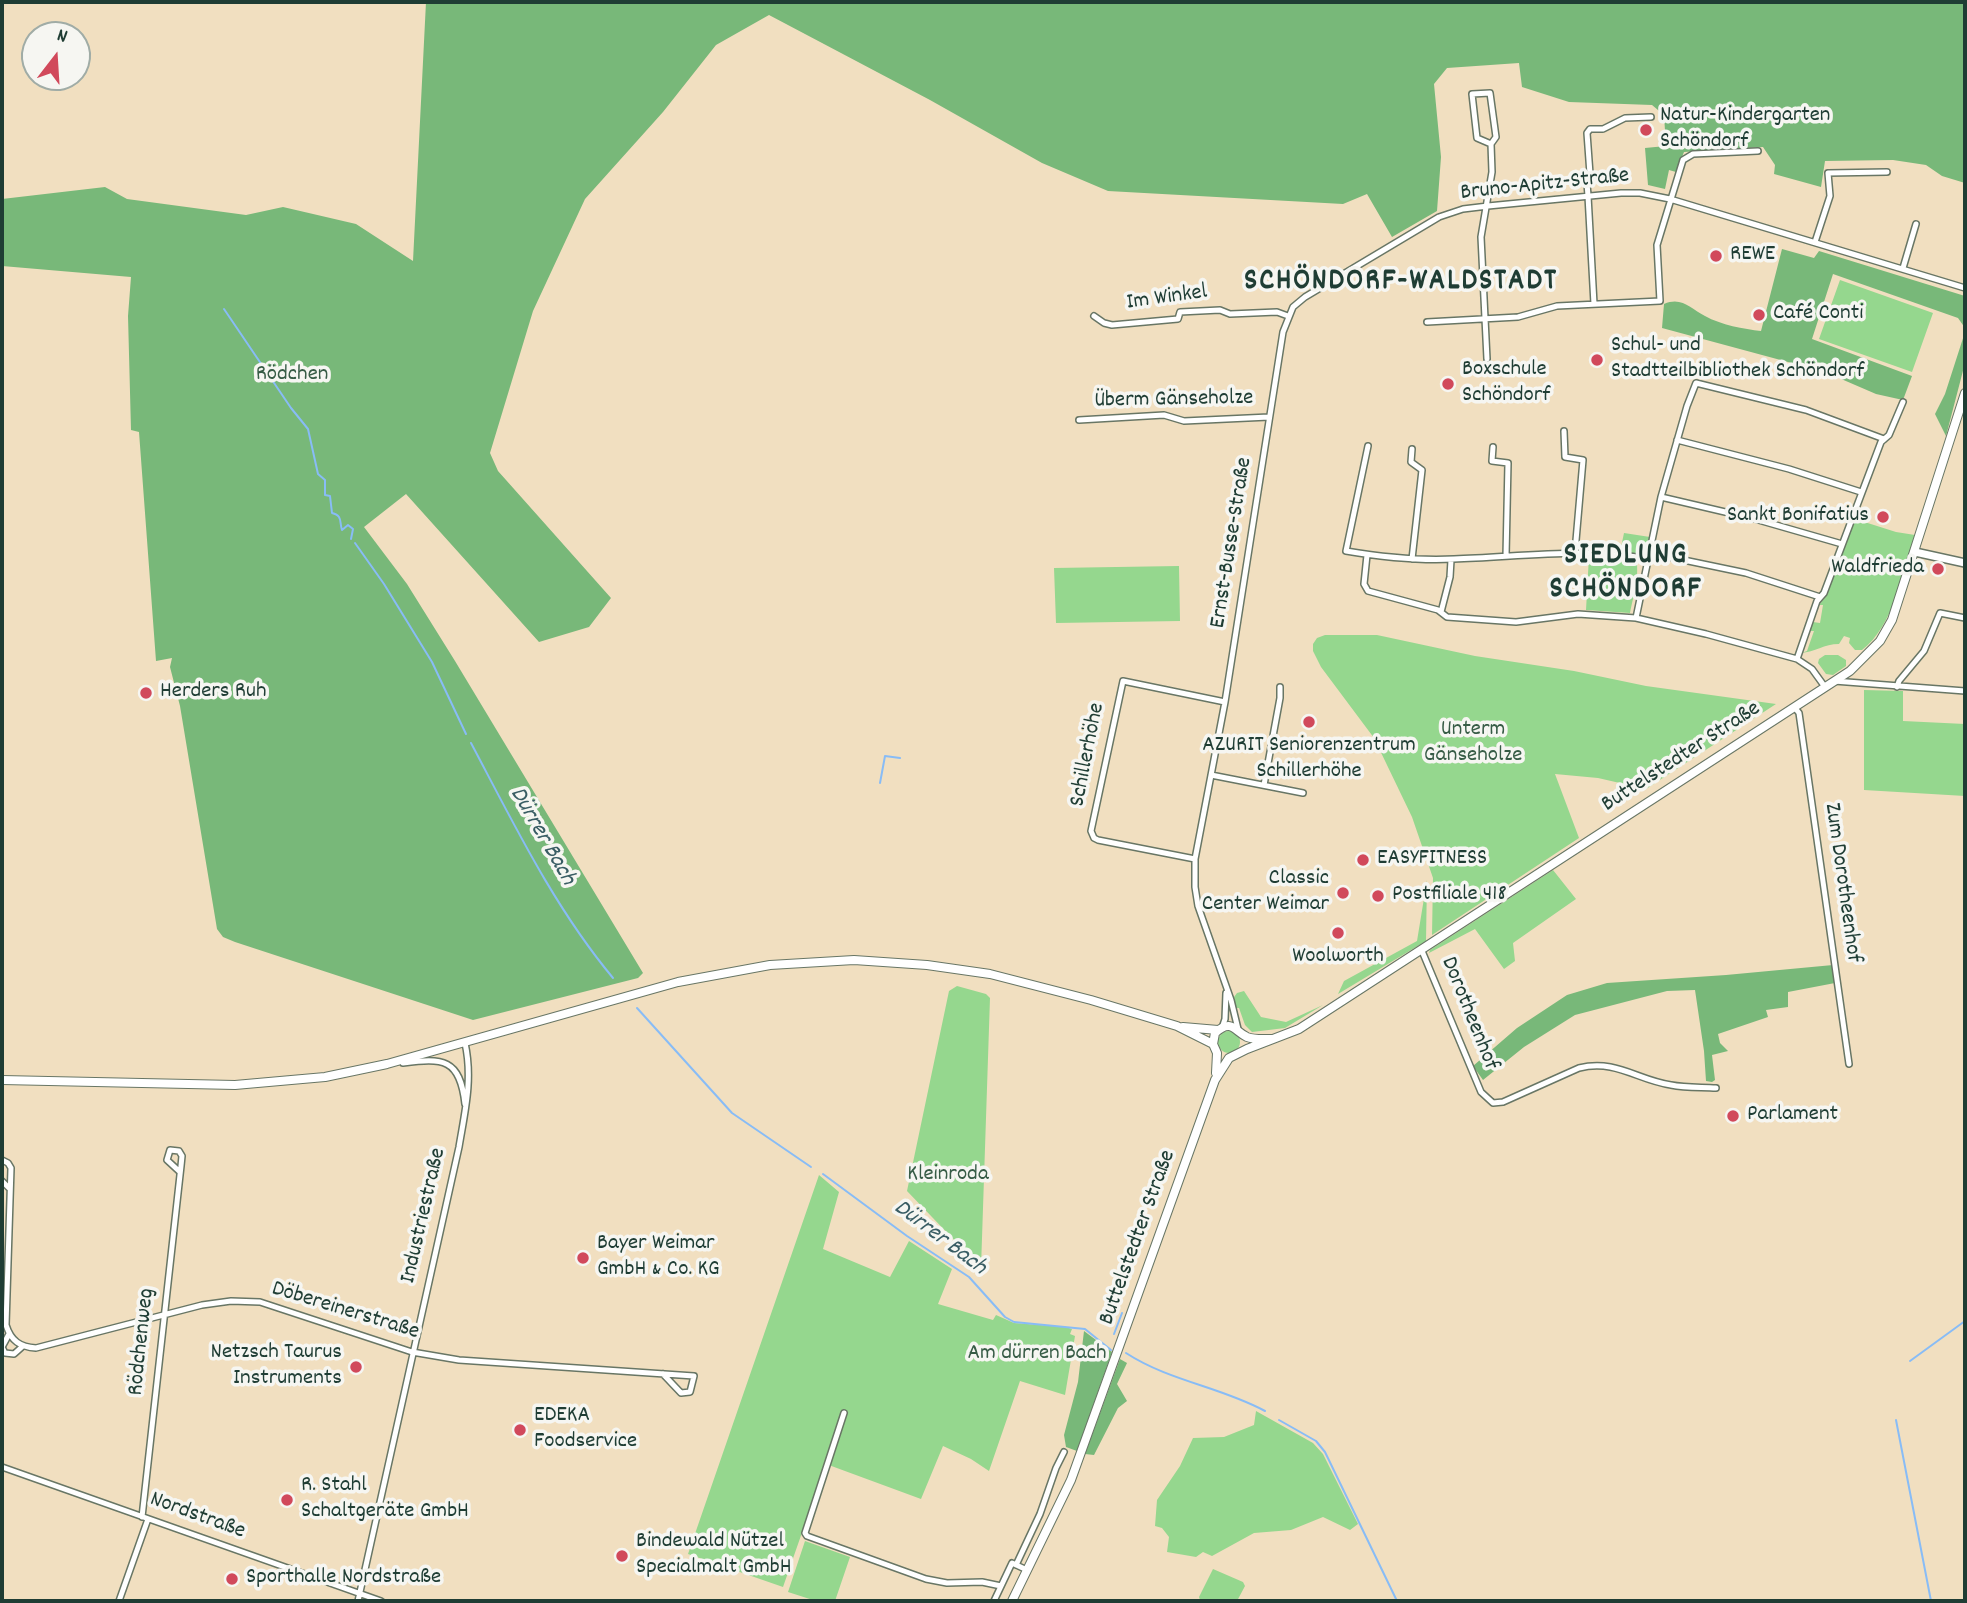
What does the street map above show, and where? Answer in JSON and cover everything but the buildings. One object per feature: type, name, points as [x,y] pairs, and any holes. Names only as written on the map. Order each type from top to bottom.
[{"type":"main road","name":"Buttelstedter Straße","points":[[1242,1052],[1299,1029],[1856,666],[1885,634],[1915,552],[1965,393]]},
{"type":"main road","points":[[2,1080],[260,1084],[325,1077],[387,1064],[714,974],[770,965],[854,960],[928,965],[989,974],[1091,1000],[1177,1026],[1213,1044]]},
{"type":"main road","points":[[1177,1026],[1220,1029],[1230,1026],[1251,1038],[1276,1039]]},
{"type":"main road","points":[[1215,1080],[1217,1053],[1213,1044],[1214,1036],[1220,1029]]},
{"type":"main road","points":[[1215,1080],[1230,1058],[1242,1052],[1245,1045],[1240,1032]]},
{"type":"main road","points":[[1217,1053],[1230,1058]]},
{"type":"main road","name":"Buttelstedter Straße","points":[[1012,1601],[1063,1499],[1083,1449],[1215,1080]]},
{"type":"street","points":[[1487,359],[1481,237],[1492,172],[1491,144],[1496,137],[1490,93],[1472,94],[1477,138],[1491,144]]},
{"type":"street","points":[[1594,304],[1587,133],[1590,129],[1604,129],[1625,118],[1651,117]]},
{"type":"street","points":[[1427,321],[1525,316],[1557,306],[1660,301],[1657,245],[1683,160],[1688,156],[1758,150]]},
{"type":"street","points":[[1815,242],[1830,196],[1828,173],[1887,172]]},
{"type":"street","name":"Bruno-Apitz-Straße","points":[[1288,316],[1293,307],[1309,294],[1412,231],[1451,212],[1488,206],[1640,193],[1670,199],[1965,288]]},
{"type":"street","points":[[1903,268],[1916,224]]},
{"type":"street","name":"Im Winkel","points":[[1094,316],[1112,325],[1178,319],[1180,312],[1277,312],[1288,316]]},
{"type":"street","name":"Ernst-Busse-Straße","points":[[1240,1032],[1198,906],[1195,859],[1226,702],[1281,340],[1288,316]]},
{"type":"street","points":[[1636,618],[1661,497],[1696,383],[1806,410],[1884,439]]},
{"type":"street","points":[[1797,659],[1881,442],[1889,435],[1903,402]]},
{"type":"street","name":"Überm Gänseholze","points":[[1079,420],[1164,415],[1184,421],[1269,417]]},
{"type":"street","points":[[1564,431],[1565,457],[1583,460],[1575,551]]},
{"type":"street","points":[[1677,440],[1789,469],[1861,492]]},
{"type":"street","points":[[1368,446],[1346,551],[1412,559],[1575,551],[1649,556],[1746,573],[1821,597]]},
{"type":"street","points":[[1493,447],[1492,461],[1508,463],[1506,556]]},
{"type":"street","points":[[1412,449],[1411,463],[1422,470],[1412,559]]},
{"type":"street","points":[[1661,497],[1755,519],[1842,544]]},
{"type":"street","points":[[1915,552],[1965,563]]},
{"type":"street","points":[[1367,555],[1364,589],[1441,612],[1447,617],[1498,622],[1531,621],[1578,614],[1636,618],[1797,659],[1812,669],[1825,687]]},
{"type":"street","points":[[1441,612],[1450,577],[1451,559]]},
{"type":"street","points":[[1897,687],[1924,651],[1940,613],[1965,618]]},
{"type":"street","name":"Schillerhöhe","points":[[1195,859],[1098,840],[1091,831],[1123,681],[1226,702]]},
{"type":"street","points":[[1834,681],[1965,691]]},
{"type":"street","points":[[1264,785],[1280,687]]},
{"type":"street","name":"Zum Dorotheenhof","points":[[1795,708],[1799,713],[1849,1064]]},
{"type":"street","points":[[1211,775],[1303,793]]},
{"type":"street","name":"Dorotheenhof","points":[[1422,951],[1481,1092],[1493,1103],[1503,1102],[1579,1068],[1592,1065],[1616,1067],[1672,1085],[1716,1088]]},
{"type":"street","name":"Ernst-Busse-Straße","points":[[1220,1029],[1225,1019],[1226,990]]},
{"type":"street","name":"Industriestraße","points":[[358,1601],[466,1111],[470,1077],[465,1042]]},
{"type":"street","points":[[387,1064],[435,1060],[450,1065],[458,1073],[463,1086],[466,1111]]},
{"type":"street","points":[[2,1160],[11,1168],[5,1237],[4,1309],[9,1334],[23,1346],[14,1354],[5,1353],[2,1347],[9,1334]]},
{"type":"street","name":"Rödchenweg","points":[[120,1601],[145,1518],[163,1315],[180,1171]]},
{"type":"street","points":[[2,1181],[10,1189]]},
{"type":"street","name":"Döbereinerstraße","points":[[23,1346],[36,1348],[163,1315],[231,1301],[260,1303],[412,1352],[459,1360],[694,1376],[692,1388],[685,1393],[679,1391],[663,1374]]},
{"type":"street","points":[[844,1413],[805,1533],[807,1536],[926,1579],[955,1583],[995,1583],[1001,1586]]},
{"type":"street","points":[[1016,1565],[1040,1514],[1064,1452]]},
{"type":"street","name":"Nordstraße","points":[[2,1466],[376,1601]]},
{"type":"street","points":[[994,1601],[1012,1563],[1027,1570]]},
{"type":"green space","name":"Rödchen","points":[[426,2],[1965,2],[1965,183],[1942,176],[1926,165],[1893,160],[1825,161],[1821,187],[1774,174],[1775,165],[1763,147],[1684,152],[1676,172],[1669,170],[1665,189],[1648,185],[1645,148],[1666,146],[1664,115],[1652,105],[1569,102],[1522,87],[1519,63],[1447,68],[1434,84],[1441,157],[1437,211],[1392,237],[1367,194],[1343,204],[1108,191],[1042,163],[769,15],[716,45],[663,112],[585,199],[533,311],[490,453],[498,471],[611,598],[589,627],[539,642],[406,494],[364,527],[407,584],[643,973],[638,978],[473,1020],[235,942],[223,937],[217,929],[180,706],[170,667],[172,658],[156,661],[139,432],[131,430],[128,316],[131,277],[2,266],[2,199],[105,187],[127,199],[246,215],[283,207],[356,224],[413,261]]},
{"type":"green space","points":[[1782,249],[1814,258],[1819,251],[1965,296],[1965,328],[1958,318],[1833,274],[1812,339],[1912,376],[1903,400],[1876,394],[1825,372],[1662,328],[1664,304],[1681,302],[1718,322],[1761,331]]},
{"type":"green space","points":[[1840,280],[1933,313],[1912,372],[1819,339]]},
{"type":"green space","points":[[1965,332],[1965,363],[1946,436],[1935,414],[1945,394]]},
{"type":"green space","points":[[1855,519],[1915,535],[1896,597],[1882,627],[1862,650],[1855,650],[1849,643],[1850,638],[1844,636],[1839,644],[1801,653],[1807,651],[1814,631],[1809,631],[1813,622],[1820,623],[1823,605],[1819,605],[1827,595]]},
{"type":"green space","points":[[1624,533],[1650,537],[1646,551],[1640,554],[1620,552]]},
{"type":"green space","points":[[1589,556],[1637,564],[1630,613],[1586,610]]},
{"type":"green space","points":[[1179,566],[1180,621],[1056,623],[1054,568]]},
{"type":"green space","name":"Unterm Gänseholze","points":[[1325,635],[1377,635],[1475,656],[1574,671],[1646,686],[1776,704],[1646,789],[1598,778],[1555,774],[1579,838],[1432,935],[1433,878],[1412,817],[1374,738],[1321,667],[1313,651],[1317,638]]},
{"type":"green space","points":[[1825,655],[1838,655],[1846,660],[1846,666],[1833,675],[1826,674],[1818,663]]},
{"type":"green space","points":[[1864,690],[1903,691],[1903,721],[1965,724],[1965,796],[1864,790]]},
{"type":"green space","points":[[1553,870],[1576,899],[1513,943],[1515,961],[1504,969],[1475,929],[1429,953],[1430,950]]},
{"type":"green space","points":[[1427,880],[1426,941],[1338,994],[1344,981],[1417,941]]},
{"type":"green space","points":[[1833,965],[1835,983],[1788,992],[1788,1007],[1766,1010],[1768,1017],[1718,1034],[1720,1043],[1728,1051],[1712,1055],[1715,1080],[1712,1082],[1706,1081],[1695,990],[1667,991],[1575,1015],[1524,1047],[1483,1080],[1473,1066],[1517,1028],[1567,995],[1607,983]]},
{"type":"green space","name":"Kleinroda","points":[[957,986],[986,994],[990,998],[981,1268],[907,1191],[949,991]]},
{"type":"green space","points":[[1244,991],[1261,1017],[1286,1022],[1323,1005],[1285,1028],[1252,1032],[1245,1025],[1239,1008],[1236,1008],[1234,997]]},
{"type":"green space","points":[[1229,1031],[1237,1034],[1240,1042],[1237,1050],[1229,1053],[1221,1050],[1218,1042],[1221,1034]]},
{"type":"green space","name":"Am dürren Bach","points":[[819,1175],[839,1192],[823,1249],[890,1277],[909,1241],[952,1269],[938,1304],[993,1320],[996,1315],[1014,1323],[1066,1327],[1072,1329],[1070,1334],[1075,1336],[1065,1395],[1020,1381],[989,1471],[943,1446],[921,1499],[826,1464],[783,1587],[688,1554]]},
{"type":"green space","points":[[1084,1331],[1112,1352],[1077,1451],[1066,1447],[1064,1435],[1078,1382]]},
{"type":"green space","points":[[1120,1359],[1127,1363],[1117,1384],[1127,1401],[1118,1408],[1094,1455],[1085,1454]]},
{"type":"green space","points":[[1256,1411],[1313,1443],[1323,1454],[1358,1524],[1350,1530],[1323,1517],[1291,1530],[1254,1533],[1212,1556],[1203,1552],[1196,1557],[1167,1552],[1169,1537],[1162,1528],[1155,1526],[1157,1500],[1180,1466],[1193,1438],[1224,1437],[1254,1425]]},
{"type":"green space","points":[[805,1541],[850,1557],[835,1601],[816,1601],[788,1592]]},
{"type":"green space","points":[[1213,1569],[1243,1582],[1245,1586],[1237,1601],[1200,1600]]},
{"type":"waterway","name":"Dürrer Bach","points":[[224,309],[308,429],[318,474],[325,480],[325,495],[330,496],[332,513],[339,517],[342,530],[348,525],[353,529],[351,539]]},
{"type":"waterway","name":"Dürrer Bach","points":[[355,543],[432,662],[466,734]]},
{"type":"waterway","name":"Dürrer Bach","points":[[471,743],[553,894],[613,978]]},
{"type":"waterway","points":[[880,783],[885,756],[900,758]]},
{"type":"waterway","name":"Dürrer Bach","points":[[637,1008],[732,1113],[811,1167]]},
{"type":"waterway","name":"Dürrer Bach","points":[[823,1174],[907,1236],[969,1277],[1005,1317],[1014,1322],[1085,1329],[1111,1350]]},
{"type":"waterway","points":[[1114,1334],[1122,1313]]},
{"type":"waterway","points":[[1910,1361],[1965,1321]]},
{"type":"waterway","name":"Dürrer Bach","points":[[1126,1353],[1143,1363],[1265,1411]]},
{"type":"waterway","name":"Dürrer Bach","points":[[1279,1420],[1316,1441],[1325,1452],[1397,1601]]},
{"type":"waterway","points":[[1896,1420],[1931,1601]]},
{"type":"place","name":"Natur-Kindergarten Schöndorf","points":[[1646,130]]},
{"type":"place","name":"REWE","points":[[1716,256]]},
{"type":"place","name":"Café Conti","points":[[1759,315]]},
{"type":"place","name":"Schul- und Stadtteilbibliothek Schöndorf","points":[[1597,360]]},
{"type":"place","name":"Boxschule Schöndorf","points":[[1448,384]]},
{"type":"place","name":"Sankt Bonifatius","points":[[1883,517]]},
{"type":"place","name":"Waldfrieda","points":[[1938,569]]},
{"type":"place","name":"Herders Ruh","points":[[146,693]]},
{"type":"place","name":"AZURIT Seniorenzentrum Schillerhöhe","points":[[1309,722]]},
{"type":"place","name":"EASYFITNESS","points":[[1363,860]]},
{"type":"place","name":"Classic Center Weimar","points":[[1343,893]]},
{"type":"place","name":"Postfiliale 418","points":[[1378,896]]},
{"type":"place","name":"Woolworth","points":[[1338,933]]},
{"type":"place","name":"Parlament","points":[[1733,1116]]},
{"type":"place","name":"Bayer Weimar GmbH & Co. KG","points":[[583,1258]]},
{"type":"place","name":"Netzsch Taurus Instruments","points":[[356,1367]]},
{"type":"place","name":"EDEKA Foodservice","points":[[520,1430]]},
{"type":"place","name":"R. Stahl Schaltgeräte GmbH","points":[[287,1500]]},
{"type":"place","name":"Bindewald Nützel Specialmalt GmbH","points":[[622,1556]]},
{"type":"place","name":"Sporthalle Nordstraße","points":[[232,1579]]},
{"type":"district","name":"SCHÖNDORF-WALDSTADT","points":[[1401,284]]},
{"type":"district","name":"SIEDLUNG SCHÖNDORF","points":[[1626,575]]}]
